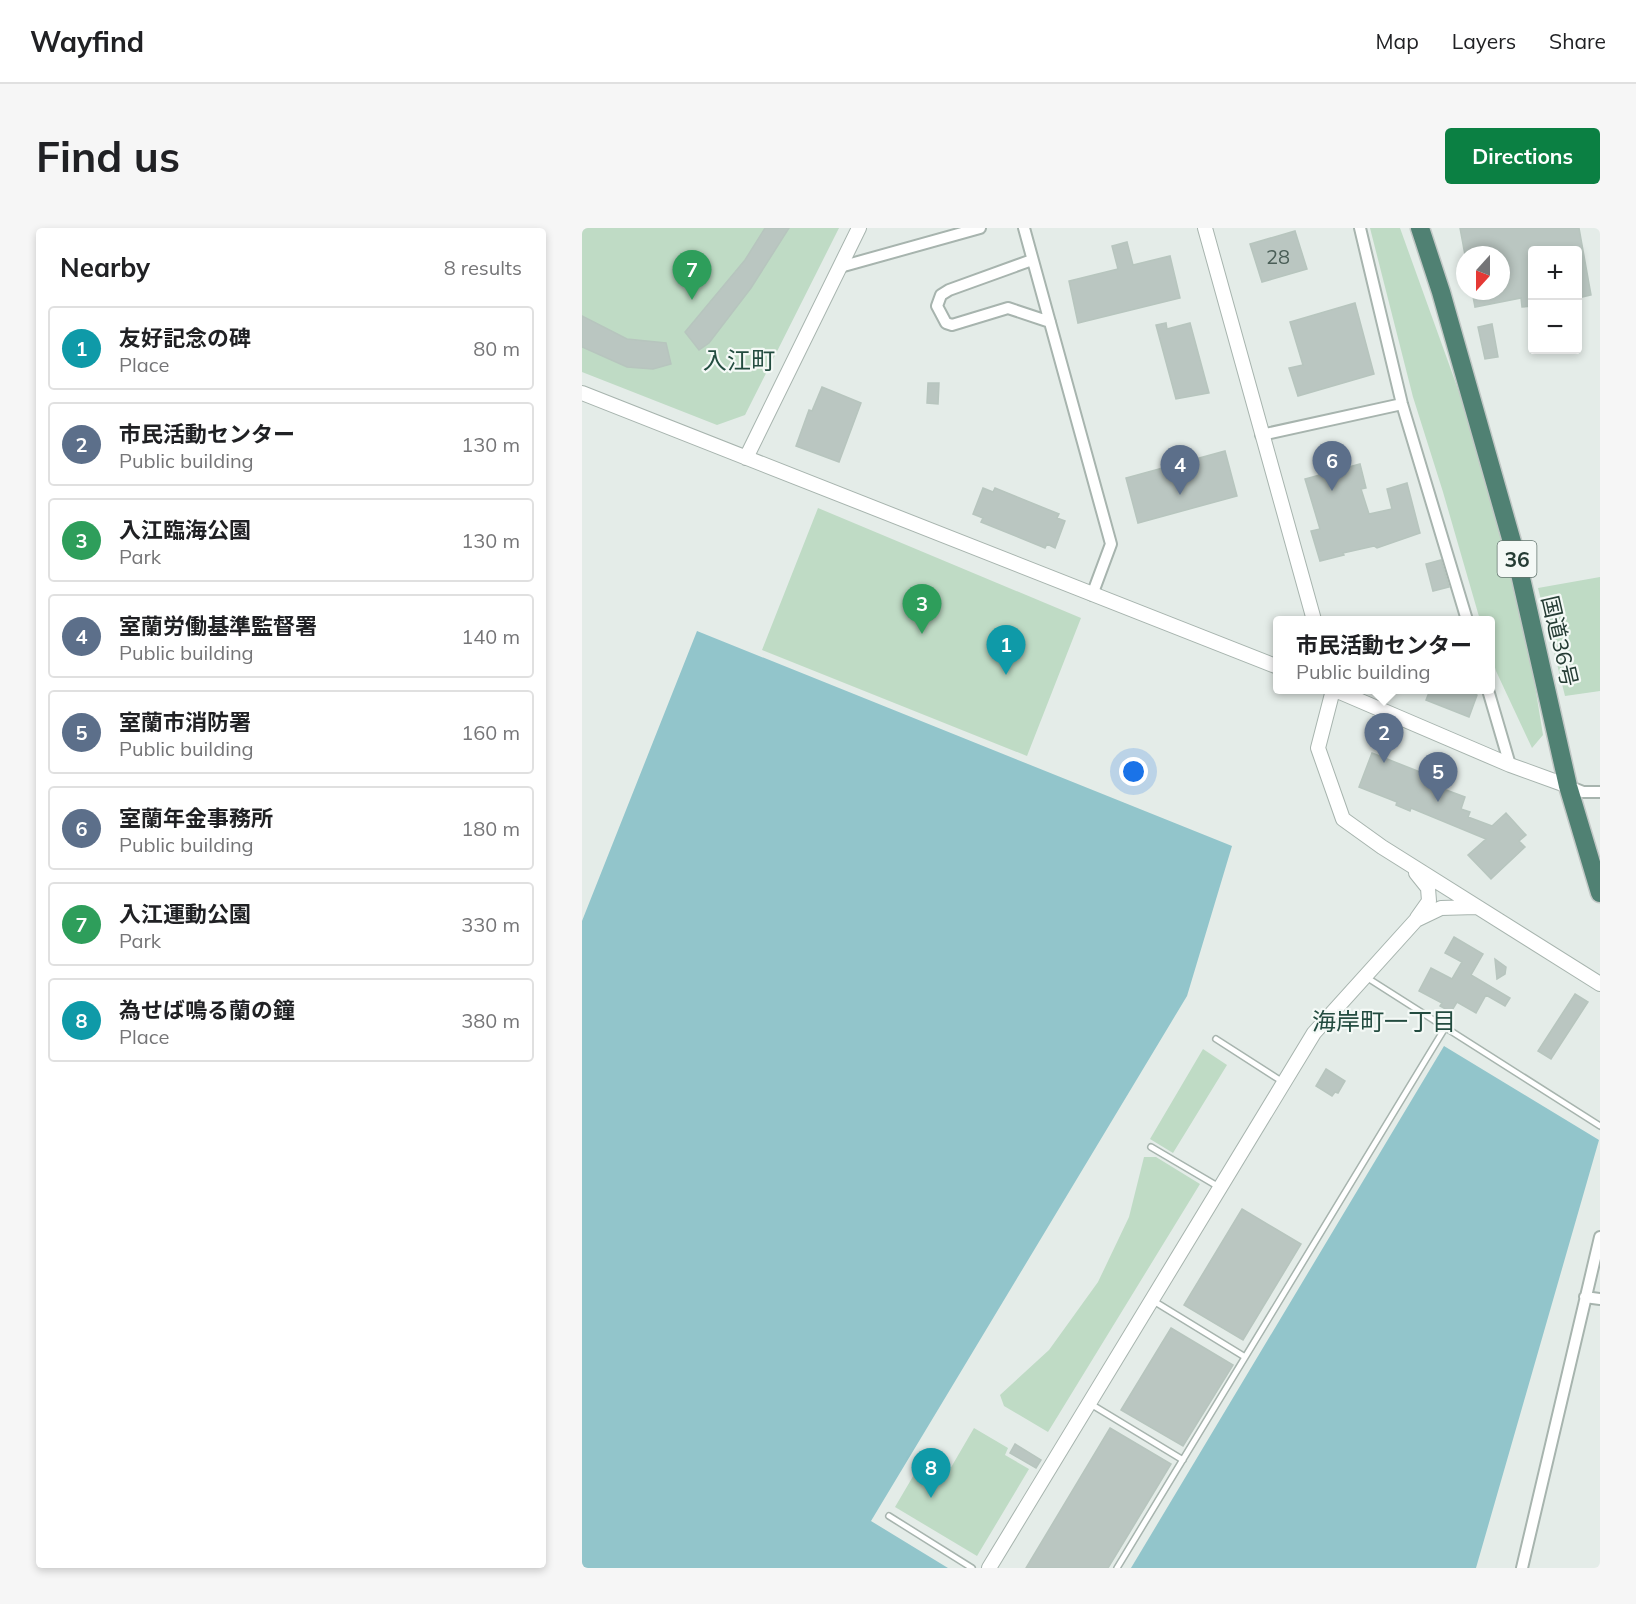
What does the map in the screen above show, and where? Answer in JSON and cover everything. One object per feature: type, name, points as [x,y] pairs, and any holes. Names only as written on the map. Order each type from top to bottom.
[{"type":"highway","name":"国道36号","points":[[1420,228],[1441,292],[1516,556],[1568,786],[1600,893]]},
{"type":"street","points":[[746,459],[859,228]]},
{"type":"street","points":[[840,267],[980,228]]},
{"type":"street","points":[[1024,228],[1111,544],[1092,596]]},
{"type":"street","points":[[1205,228],[1313,616]]},
{"type":"street","points":[[1360,228],[1402,404],[1466,616]]},
{"type":"street","points":[[1032,260],[949,290],[941,295],[937,306],[946,323],[952,325],[1008,308],[1050,322]]},
{"type":"street","points":[[582,393],[1092,596],[1273,665]]},
{"type":"street","points":[[1261,435],[1402,404]]},
{"type":"street","points":[[1333,694],[1318,748],[1343,819],[1412,866],[1600,984]]},
{"type":"street","points":[[1343,694],[1510,765],[1583,792],[1600,792]]},
{"type":"street","points":[[1489,694],[1510,765]]},
{"type":"street","points":[[989,1568],[1314,1033],[1416,920],[1429,901],[1428,888],[1412,866]]},
{"type":"street","points":[[1416,920],[1441,908],[1476,907]]},
{"type":"street","points":[[1521,1568],[1600,1237]]},
{"type":"street","points":[[1585,1297],[1600,1299]]},
{"type":"lane","points":[[1365,976],[1600,1126]]},
{"type":"lane","points":[[1117,1568],[1445,1028]]},
{"type":"lane","points":[[1216,1039],[1284,1083]]},
{"type":"lane","points":[[1151,1147],[1220,1188]]},
{"type":"lane","points":[[1152,1300],[1245,1357]]},
{"type":"lane","points":[[1089,1403],[1183,1460]]},
{"type":"lane","points":[[889,1516],[972,1568]]},
{"type":"green space","points":[[582,228],[839,228],[745,415],[717,425],[582,372]]},
{"type":"green space","points":[[1370,228],[1400,228],[1459,392],[1494,505],[1525,624],[1543,735],[1532,748],[1496,671],[1495,616],[1479,616],[1413,397]]},
{"type":"green space","points":[[818,508],[1081,618],[1027,756],[762,650]]},
{"type":"green space","points":[[1600,577],[1600,691],[1565,696],[1538,588]]},
{"type":"green space","points":[[1203,1049],[1227,1065],[1173,1153],[1150,1139]]},
{"type":"green space","points":[[1144,1157],[1156,1157],[1200,1184],[1048,1432],[1004,1406],[1000,1395],[1049,1350],[1098,1282],[1129,1217]]},
{"type":"green space","points":[[974,1428],[1008,1448],[1005,1455],[1029,1469],[977,1556],[895,1507],[922,1461],[946,1476]]},
{"type":"water","points":[[697,631],[1232,846],[1187,996],[871,1521],[948,1568],[582,1568],[582,921]]},
{"type":"water","points":[[1444,1046],[1599,1140],[1476,1568],[1131,1568]]},
{"type":"building","points":[[765,228],[789,228],[751,288],[709,343],[699,350],[685,332],[745,260]]},
{"type":"building","points":[[1460,228],[1579,228],[1591,295],[1582,297],[1582,246],[1528,246],[1528,306],[1522,307],[1521,298],[1475,307],[1474,300],[1510,300],[1510,246],[1463,246]]},
{"type":"building","points":[[1295,231],[1307,269],[1262,282],[1250,244]]},
{"type":"building","points":[[1127,242],[1133,265],[1170,256],[1180,298],[1078,323],[1069,281],[1118,269],[1112,246]]},
{"type":"building","points":[[1355,303],[1374,374],[1298,396],[1289,368],[1303,365],[1290,322]]},
{"type":"building","points":[[582,316],[627,339],[666,343],[671,364],[653,369],[627,367],[582,347]]},
{"type":"building","points":[[1166,323],[1167,329],[1190,323],[1209,393],[1176,399],[1156,325]]},
{"type":"building","points":[[1492,324],[1498,357],[1485,359],[1478,327]]},
{"type":"building","points":[[928,383],[939,383],[938,404],[927,403]]},
{"type":"building","points":[[822,387],[861,403],[839,462],[796,446],[809,410],[812,411]]},
{"type":"building","points":[[1225,451],[1237,496],[1138,523],[1126,478]]},
{"type":"building","points":[[1360,464],[1366,488],[1361,489],[1369,514],[1392,509],[1387,489],[1407,483],[1420,533],[1377,548],[1374,546],[1343,553],[1344,555],[1320,561],[1311,531],[1320,529],[1305,479]]},
{"type":"building","points":[[983,488],[993,492],[995,488],[1059,514],[1057,518],[1065,521],[1055,548],[1047,544],[1045,548],[981,522],[983,518],[973,514]]},
{"type":"building","points":[[1441,560],[1449,587],[1433,591],[1426,564]]},
{"type":"building","points":[[1428,694],[1477,695],[1469,717],[1426,700]]},
{"type":"building","points":[[1372,753],[1425,774],[1422,781],[1465,797],[1461,809],[1470,812],[1468,817],[1492,826],[1506,813],[1526,835],[1519,841],[1525,847],[1491,879],[1468,855],[1486,839],[1411,808],[1410,811],[1396,805],[1397,802],[1359,787]]},
{"type":"building","points":[[1454,937],[1483,954],[1471,975],[1510,998],[1505,1006],[1486,995],[1476,1013],[1457,1002],[1451,1012],[1440,1006],[1442,1003],[1419,991],[1431,968],[1452,979],[1462,962],[1445,953]]},
{"type":"building","points":[[1495,959],[1506,967],[1505,974],[1497,979]]},
{"type":"building","points":[[1575,994],[1588,1002],[1551,1059],[1538,1051]]},
{"type":"building","points":[[1326,1069],[1345,1081],[1338,1093],[1335,1092],[1332,1096],[1316,1086]]},
{"type":"building","points":[[1242,1209],[1301,1244],[1243,1340],[1184,1305]]},
{"type":"building","points":[[1171,1328],[1233,1365],[1183,1446],[1121,1410]]},
{"type":"building","points":[[1110,1428],[1171,1464],[1108,1568],[1026,1568]]},
{"type":"building","points":[[1015,1444],[1041,1460],[1036,1468],[1010,1453]]},
{"type":"place","name":"入江運動公園","points":[[692,300]]},
{"type":"place","name":"室蘭年金事務所","points":[[1332,491]]},
{"type":"place","name":"室蘭労働基準監督署","points":[[1180,495]]},
{"type":"place","name":"入江臨海公園","points":[[922,634]]},
{"type":"place","name":"友好記念の碑","points":[[1006,675]]},
{"type":"place","name":"市民活動センター","points":[[1384,763]]},
{"type":"place","name":"室蘭市消防署","points":[[1438,802]]},
{"type":"place","name":"為せば鳴る蘭の鐘","points":[[931,1498]]},
{"type":"district","name":"入江町","points":[[739,360]]},
{"type":"district","name":"海岸町一丁目","points":[[1384,1021]]}]
